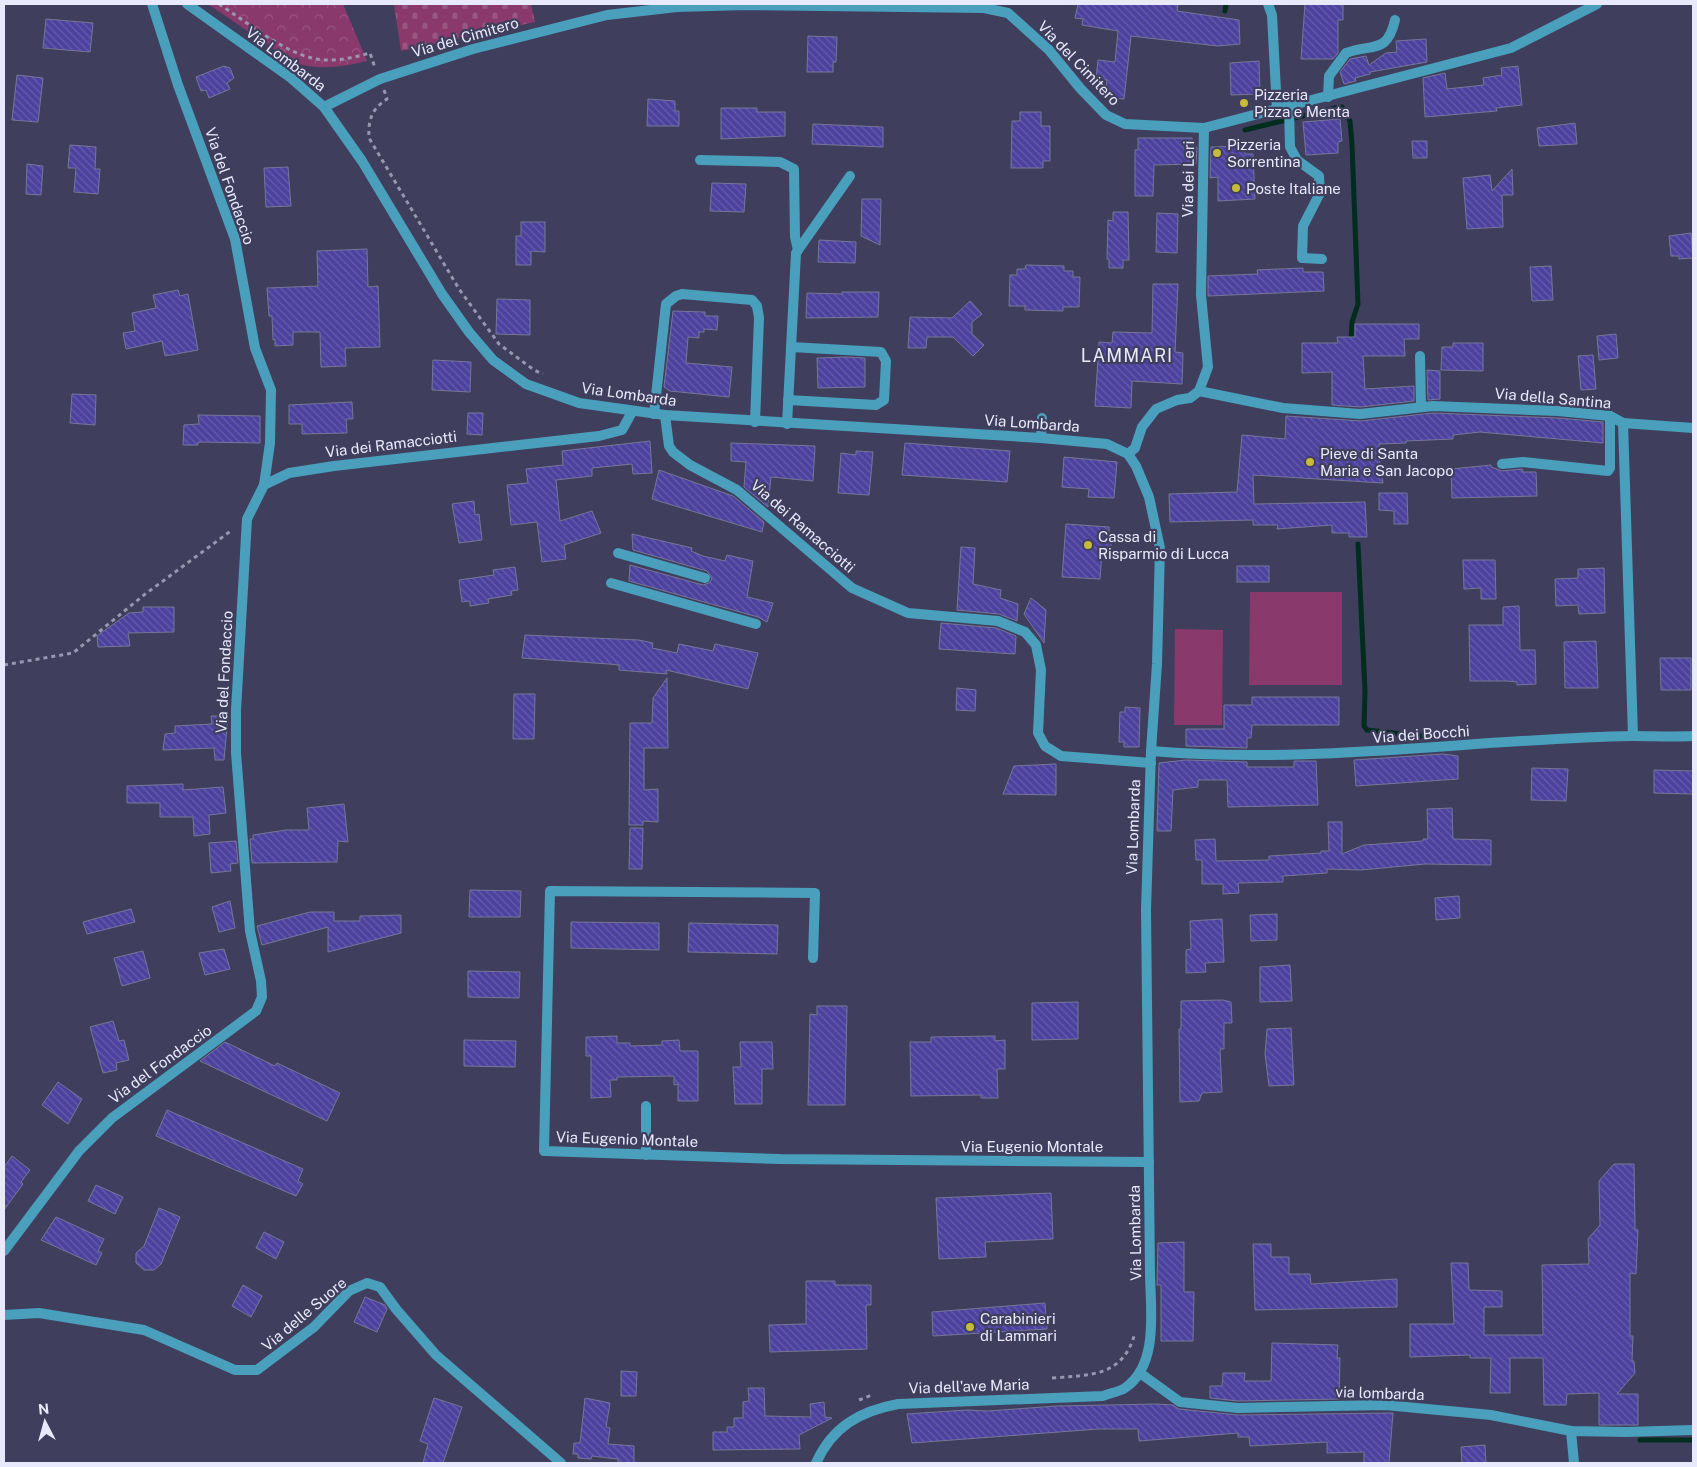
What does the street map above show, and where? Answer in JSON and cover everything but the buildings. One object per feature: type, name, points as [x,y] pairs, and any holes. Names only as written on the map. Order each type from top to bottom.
[{"type":"street","name":"Via del Fondaccio","points":[[4,1251],[78,1151],[112,1118],[256,1011],[262,997],[250,931],[236,753],[236,710],[247,519],[264,486],[270,444],[271,390],[255,348],[235,239],[178,85],[152,4]]},
{"type":"street","name":"Via Lombarda","points":[[187,4],[291,78],[324,107],[362,160],[442,294],[469,332],[493,360],[526,384],[579,403],[664,416],[1041,438],[1107,444],[1136,450],[1136,466],[1149,497],[1160,548],[1146,910],[1149,1340],[1147,1357],[1140,1373]]},
{"type":"street","points":[[1268,4],[1272,15],[1277,110]]},
{"type":"street","name":"Via dei Leri","points":[[1199,391],[1208,367],[1201,295],[1204,128],[1511,48],[1597,4]]},
{"type":"street","name":"Via del Cimitero","points":[[324,107],[380,79],[473,48],[607,15],[677,7],[747,5],[953,6],[1008,8],[1049,50],[1080,88],[1106,115],[1125,124],[1204,128]]},
{"type":"street","points":[[1328,97],[1328,76],[1346,53],[1378,47],[1388,41],[1395,20]]},
{"type":"street","points":[[1289,107],[1290,147],[1297,160],[1319,176],[1320,193],[1301,234],[1302,258],[1322,259]]},
{"type":"street","points":[[700,160],[780,162],[791,166],[794,170],[794,237],[798,250]]},
{"type":"street","points":[[787,424],[796,253],[850,176]]},
{"type":"street","points":[[654,414],[666,304],[682,294],[752,300],[757,306],[759,318],[755,422]]},
{"type":"street","points":[[788,400],[876,405],[884,400],[886,361],[882,352],[791,347]]},
{"type":"street","points":[[1420,356],[1421,407]]},
{"type":"street","points":[[1136,450],[1142,427],[1156,409],[1177,400],[1190,398],[1199,391]]},
{"type":"street","name":"Via della Santina","points":[[1199,391],[1283,408],[1360,414],[1421,407],[1558,411],[1610,416],[1623,423],[1633,736]]},
{"type":"street","name":"Via dei Ramacciotti","points":[[264,486],[289,473],[334,466],[599,436],[622,430],[632,412]]},
{"type":"street","name":"Via dei Ramacciotti","points":[[664,416],[669,446],[673,452],[690,466],[738,490],[852,588],[908,613],[998,621],[1025,632],[1036,645],[1040,670],[1038,733],[1045,746],[1061,756],[1151,763]]},
{"type":"street","points":[[1502,464],[1523,462],[1608,471],[1610,468],[1610,416]]},
{"type":"street","points":[[1041,438],[1042,418]]},
{"type":"street","points":[[1623,423],[1693,428]]},
{"type":"street","points":[[618,553],[706,578]]},
{"type":"street","points":[[611,583],[756,624]]},
{"type":"street","name":"Via dei Bocchi","points":[[1151,751],[1193,755],[1354,753],[1633,736],[1693,736]]},
{"type":"street","name":"Via Eugenio Montale","points":[[814,958],[815,893],[550,891],[544,1151],[780,1159],[1149,1162]]},
{"type":"street","points":[[646,1106],[646,1154]]},
{"type":"street","name":"Via delle Suore","points":[[4,1316],[39,1313],[144,1330],[236,1370],[257,1370],[314,1327],[349,1291],[367,1283],[380,1287],[396,1309],[436,1355],[560,1463]]},
{"type":"street","name":"via lombarda","points":[[1140,1373],[1180,1402],[1238,1408],[1385,1405],[1491,1415],[1571,1431],[1693,1430]]},
{"type":"street","name":"Via dell'ave Maria","points":[[816,1463],[830,1438],[840,1427],[874,1408],[898,1404],[1103,1396],[1124,1388],[1140,1373]]},
{"type":"street","points":[[1571,1431],[1574,1463]]},
{"type":"path","points":[[219,4],[268,37],[312,58],[334,60],[370,54],[387,99],[373,110],[369,124],[369,138],[459,289],[499,344],[534,370],[550,377]]},
{"type":"path","points":[[4,665],[73,653],[144,595],[247,519]]},
{"type":"path","points":[[1052,1378],[1094,1374],[1115,1366],[1131,1346],[1136,1334],[1136,1325]]},
{"type":"green space","points":[[208,4],[343,4],[367,61],[330,67],[302,65],[293,62]]},
{"type":"green space","points":[[394,4],[531,4],[535,22],[401,51]]},
{"type":"green space","points":[[1250,592],[1342,592],[1342,685],[1249,685]]},
{"type":"green space","points":[[1175,629],[1223,630],[1222,725],[1174,725]]},
{"type":"waterway","points":[[1225,11],[1226,4]]},
{"type":"waterway","points":[[1245,130],[1342,107],[1350,121],[1358,304],[1352,322],[1351,342]]},
{"type":"waterway","points":[[1358,544],[1365,691],[1364,726],[1367,730],[1439,738]]},
{"type":"waterway","points":[[1640,1440],[1693,1440]]},
{"type":"place","name":"Pizzeria Pizza e Menta","points":[[1244,103]]},
{"type":"place","name":"Pizzeria Sorrentina","points":[[1217,153]]},
{"type":"place","name":"Poste Italiane","points":[[1236,188]]},
{"type":"place","name":"Pieve di Santa Maria e San Jacopo","points":[[1310,462]]},
{"type":"place","name":"Cassa di Risparmio di Lucca","points":[[1088,545]]},
{"type":"place","name":"Carabinieri di Lammari","points":[[970,1327]]},
{"type":"district","name":"LAMMARI","points":[[1127,355]]}]
